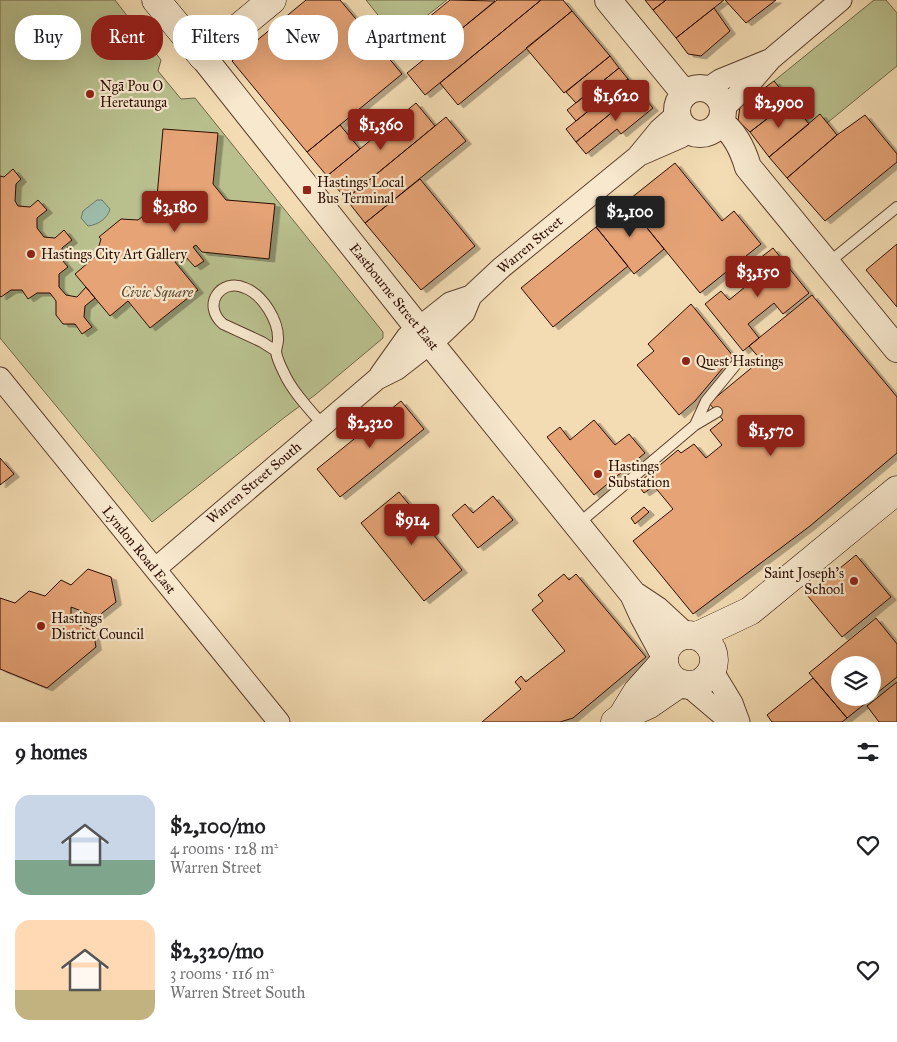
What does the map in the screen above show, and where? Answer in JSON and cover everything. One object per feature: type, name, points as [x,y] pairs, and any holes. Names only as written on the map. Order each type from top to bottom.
[{"type":"main road","name":"Eastbourne Street East","points":[[156,0],[173,21]]},
{"type":"main road","points":[[254,15],[272,0]]},
{"type":"main road","points":[[750,611],[691,636],[675,639],[668,646],[674,671],[692,685],[705,679],[750,611],[897,490]]},
{"type":"main road","points":[[691,636],[708,643],[711,648],[713,665]]},
{"type":"main road","points":[[619,719],[648,705],[674,671]]},
{"type":"street","points":[[608,0],[701,114],[712,140],[733,161],[748,167],[897,349]]},
{"type":"street","name":"Warren Street","points":[[377,379],[407,337],[425,336],[450,303],[470,296],[501,268],[637,157],[681,137],[701,114],[720,80],[771,59],[842,0]]},
{"type":"street","name":"Eastbourne Street East","points":[[205,60],[633,594],[643,616],[674,671],[720,713],[735,722]]},
{"type":"street","name":"Lyndon Road East","points":[[0,378],[278,722]]},
{"type":"street","name":"Warren Street South","points":[[154,569],[377,379]]},
{"type":"street","name":"Eastbourne Street East","points":[[633,594],[691,636]]},
{"type":"street","points":[[713,665],[732,703],[739,722]]},
{"type":"lane","points":[[828,263],[897,207]]},
{"type":"lane","points":[[276,351],[262,342],[223,324],[219,320],[213,303],[214,297],[218,292],[240,286],[258,297],[268,310],[277,330],[278,341],[276,351],[285,374],[323,425]]},
{"type":"lane","points":[[695,425],[706,401],[738,362]]},
{"type":"lane","points":[[577,525],[695,425],[717,412]]},
{"type":"green space","name":"Civic Square","points":[[0,0],[115,0],[126,15],[91,15],[91,60],[161,60],[158,71],[181,99],[195,98],[383,332],[383,338],[315,395],[152,522],[0,338]]},
{"type":"green space","points":[[366,0],[447,0],[428,15],[378,15]]},
{"type":"green space","points":[[874,0],[886,0],[897,13],[897,66],[827,123],[809,124],[774,81]]},
{"type":"shaded area","points":[[97,200],[102,200],[110,209],[109,212],[102,220],[88,226],[81,218],[83,211]]},
{"type":"building","points":[[306,0],[340,0],[353,15],[348,15],[348,60],[390,60],[402,74],[307,152],[232,61],[258,60],[258,40],[268,31],[268,60],[338,60],[338,15],[288,15]]},
{"type":"building","points":[[450,0],[495,1],[464,27],[464,15],[432,15]]},
{"type":"building","points":[[497,0],[541,0],[425,95],[407,73],[423,60],[464,60],[464,27]]},
{"type":"building","points":[[541,0],[563,0],[572,11],[458,105],[440,83]]},
{"type":"building","points":[[645,0],[666,0],[653,10]]},
{"type":"building","points":[[666,0],[724,0],[676,38],[653,10]]},
{"type":"building","points":[[725,0],[776,0],[746,23]]},
{"type":"building","points":[[714,8],[730,31],[701,56],[688,54],[676,38]]},
{"type":"building","points":[[572,11],[610,56],[564,93],[526,48]]},
{"type":"building","points":[[610,56],[619,68],[576,103],[566,92]]},
{"type":"building","points":[[619,68],[628,79],[576,121],[567,110]]},
{"type":"building","points":[[628,79],[638,91],[576,142],[566,129]]},
{"type":"building","points":[[774,81],[790,101],[750,132],[738,121],[740,106]]},
{"type":"building","points":[[638,91],[653,108],[621,134],[617,129],[586,154],[576,142]]},
{"type":"building","points":[[790,101],[809,124],[769,157],[750,132]]},
{"type":"building","points":[[416,103],[435,126],[346,199],[327,176]]},
{"type":"building","points":[[820,114],[837,135],[787,178],[769,157]]},
{"type":"building","points":[[865,115],[897,154],[897,162],[825,221],[787,178],[837,135]]},
{"type":"building","points":[[446,117],[466,141],[365,223],[346,199]]},
{"type":"building","points":[[340,125],[360,149],[327,176],[307,152]]},
{"type":"building","points":[[163,129],[218,133],[213,184],[226,200],[275,204],[269,259],[202,252],[196,245],[193,247],[204,261],[195,267],[184,255],[175,262],[198,290],[150,328],[128,301],[110,316],[75,274],[96,256],[101,239],[99,237],[121,219],[138,220],[161,202],[157,197]]},
{"type":"building","points":[[675,163],[722,221],[734,211],[761,244],[700,293],[626,202]]},
{"type":"building","name":"Hastings City Art Gallery","points":[[13,169],[21,179],[16,184],[15,201],[18,206],[30,207],[38,200],[47,210],[37,218],[37,228],[44,237],[55,238],[64,230],[72,240],[62,248],[62,260],[68,267],[59,274],[59,287],[66,295],[77,297],[86,287],[95,298],[85,306],[84,317],[92,327],[82,334],[75,324],[63,324],[56,315],[56,301],[50,293],[37,293],[28,299],[22,290],[11,290],[0,296],[0,176],[4,177]]},
{"type":"building","points":[[420,179],[475,246],[421,290],[365,223]]},
{"type":"building","points":[[626,202],[664,249],[634,274],[596,227]]},
{"type":"building","points":[[596,227],[628,266],[553,327],[521,288]]},
{"type":"building","points":[[897,244],[897,307],[866,270]]},
{"type":"building","points":[[773,248],[809,293],[783,314],[774,303],[748,324],[759,338],[743,351],[705,304],[721,291],[729,300],[755,279],[746,269]]},
{"type":"building","points":[[812,295],[897,397],[897,453],[810,526],[693,614],[633,541],[673,509],[654,486],[644,493],[637,484],[678,450],[681,453],[694,444],[706,458],[722,445],[710,430],[723,420],[709,403],[761,360],[749,346]]},
{"type":"building","name":"Quest Hastings","points":[[691,304],[733,356],[695,401],[679,415],[637,365],[654,351],[648,344]]},
{"type":"building","points":[[401,401],[424,429],[340,497],[317,469]]},
{"type":"building","name":"Hastings Substation","points":[[594,420],[615,445],[629,434],[645,453],[594,495],[547,437],[560,427],[570,440]]},
{"type":"building","points":[[0,458],[14,474],[0,485]]},
{"type":"building","points":[[399,492],[462,570],[424,601],[361,523]]},
{"type":"building","points":[[493,496],[513,520],[478,548],[452,515],[465,504],[473,513]]},
{"type":"building","points":[[644,507],[649,512],[635,524],[631,518]]},
{"type":"building","points":[[856,555],[891,597],[842,637],[807,595]]},
{"type":"building","name":"Hastings District Council","points":[[88,569],[111,577],[116,602],[97,617],[71,607],[71,621],[93,631],[96,647],[47,688],[0,669],[0,598],[15,603],[29,591],[45,596],[61,580],[71,585]]},
{"type":"building","points":[[564,574],[569,580],[576,574],[646,657],[573,718],[560,722],[482,722],[521,689],[515,682],[521,676],[526,682],[565,651],[532,610],[543,601],[538,595]]},
{"type":"building","points":[[876,618],[897,644],[897,677],[881,690],[881,656],[831,656],[831,699],[809,673]]},
{"type":"building","points":[[813,678],[831,699],[831,706],[837,706],[847,718],[842,722],[772,722],[767,715]]},
{"type":"building","points":[[897,682],[897,722],[879,722],[867,706],[881,706],[881,695]]},
{"type":"building","points":[[837,706],[862,706],[847,718]]},
{"type":"place","name":"Ngā Pou O Heretaunga","points":[[90,94]]},
{"type":"place","name":"Hastings Local Bus Terminal","points":[[307,190]]},
{"type":"place","name":"Hastings City Art Gallery","points":[[31,254]]},
{"type":"place","name":"Quest Hastings","points":[[686,361]]},
{"type":"place","name":"Hastings Substation","points":[[598,474]]},
{"type":"place","name":"Saint Joseph's School","points":[[854,581]]},
{"type":"place","name":"Hastings District Council","points":[[41,626]]}]
